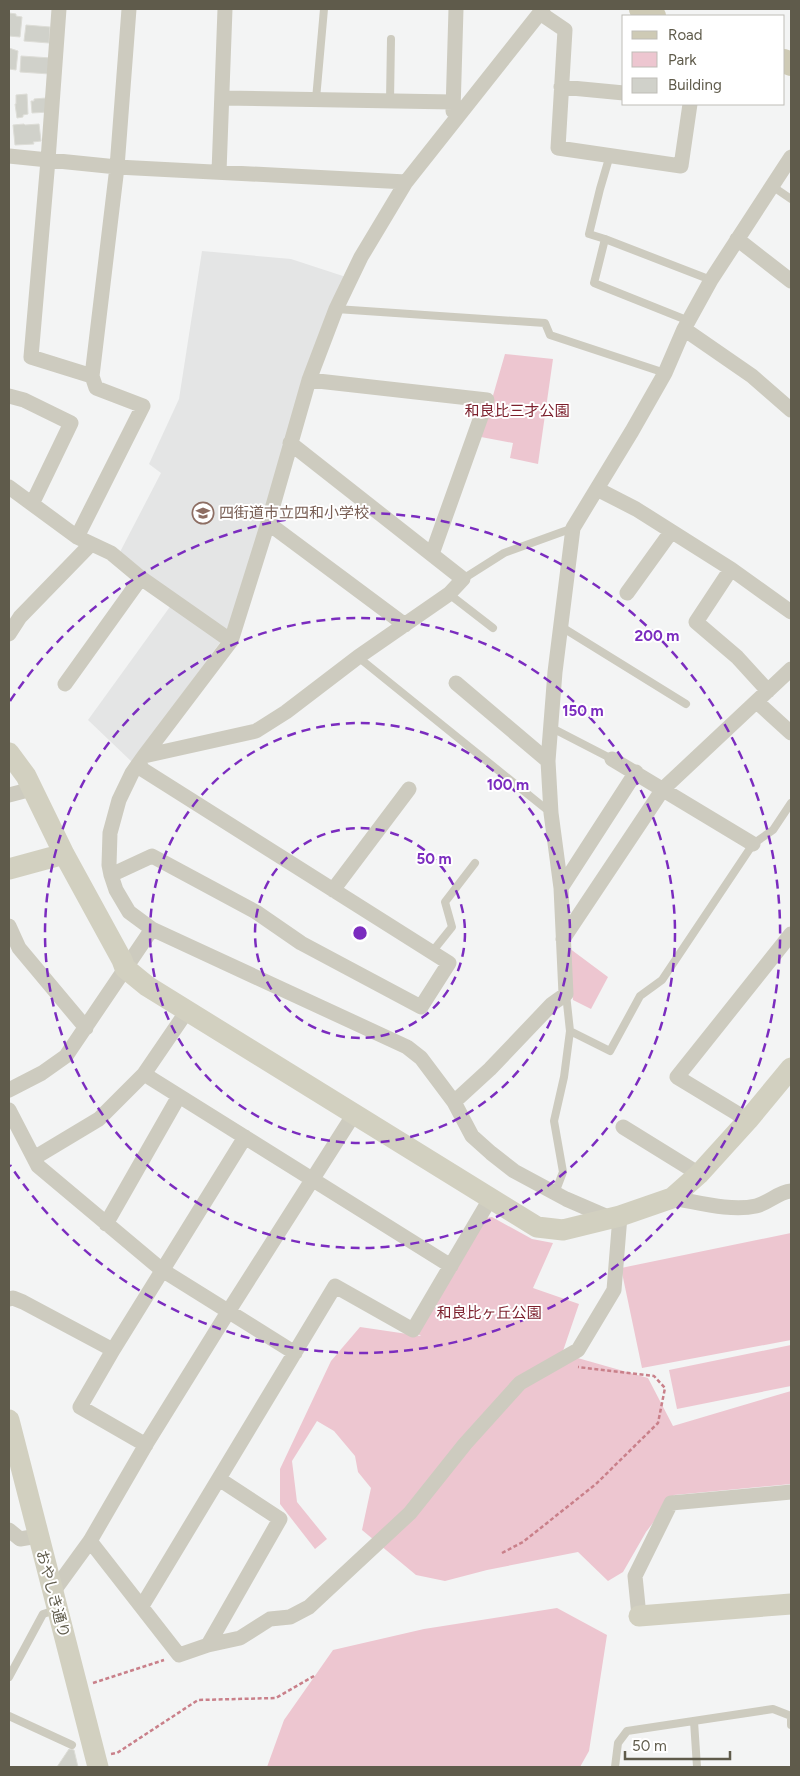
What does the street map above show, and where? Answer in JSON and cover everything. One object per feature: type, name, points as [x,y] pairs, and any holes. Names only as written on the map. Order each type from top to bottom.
[{"type":"main road","points":[[641,9],[652,15]]},
{"type":"street","points":[[59,9],[31,357],[92,376]]},
{"type":"street","points":[[77,537],[143,406],[96,388],[92,376],[117,167],[130,9]]},
{"type":"street","points":[[219,172],[225,9]]},
{"type":"street","points":[[452,124],[456,9]]},
{"type":"street","points":[[615,1217],[555,1193],[514,1171],[491,1153],[472,1136],[454,1102],[421,1058],[406,1047],[152,929],[128,912],[116,890],[111,875],[109,865],[110,834],[119,800],[141,761],[231,641],[268,523],[309,380],[336,309],[360,258],[406,182],[541,11],[565,30],[558,148],[681,166],[690,105]]},
{"type":"street","points":[[561,87],[622,93]]},
{"type":"street","points":[[222,98],[453,102]]},
{"type":"street","points":[[9,156],[117,167],[406,182]]},
{"type":"street","points":[[454,1102],[490,1069],[552,1004],[566,994],[561,888],[551,813],[548,761],[554,672],[573,528],[598,489],[664,373],[711,280],[791,157]]},
{"type":"street","points":[[737,239],[791,281]]},
{"type":"street","points":[[687,325],[752,376],[791,410]]},
{"type":"street","points":[[309,380],[487,400],[432,554]]},
{"type":"street","points":[[9,396],[24,400],[71,424],[32,504]]},
{"type":"street","points":[[141,761],[256,731],[286,712],[358,657],[449,594],[463,579],[290,443]]},
{"type":"street","points":[[9,487],[77,537],[111,553],[141,578],[231,641]]},
{"type":"street","points":[[598,489],[636,509],[731,569],[791,612]]},
{"type":"street","points":[[268,523],[405,625]]},
{"type":"street","points":[[627,593],[671,532]]},
{"type":"street","points":[[9,634],[20,617],[91,544]]},
{"type":"street","points":[[731,569],[696,622],[737,657],[768,691]]},
{"type":"street","points":[[65,684],[141,578]]},
{"type":"street","points":[[562,939],[663,789],[791,669]]},
{"type":"street","points":[[456,683],[548,761]]},
{"type":"street","points":[[757,702],[791,733]]},
{"type":"street","points":[[9,752],[26,776],[64,854],[125,968],[147,986],[537,1227],[563,1230],[615,1217],[672,1198],[699,1174],[748,1120],[791,1068]]},
{"type":"street","points":[[612,759],[753,844]]},
{"type":"street","points":[[111,875],[152,856],[256,912],[301,943],[421,1007],[449,963],[333,890],[141,761]]},
{"type":"street","points":[[561,888],[636,772]]},
{"type":"street","points":[[9,795],[32,789]]},
{"type":"street","points":[[333,890],[409,790]]},
{"type":"street","points":[[9,870],[64,854]]},
{"type":"street","points":[[9,926],[19,948],[86,1028]]},
{"type":"street","points":[[9,1090],[42,1074],[66,1056],[152,929]]},
{"type":"street","points":[[748,1120],[677,1077],[791,934]]},
{"type":"street","points":[[34,1158],[99,1119],[144,1074],[188,1011]]},
{"type":"street","points":[[144,1074],[451,1266]]},
{"type":"street","points":[[106,1224],[179,1096]]},
{"type":"street","points":[[9,1110],[38,1166],[106,1224],[162,1270],[295,1353]]},
{"type":"street","points":[[55,1601],[146,1445],[354,1114]]},
{"type":"street","points":[[623,1127],[699,1174]]},
{"type":"street","points":[[146,1445],[80,1407],[113,1350],[245,1137]]},
{"type":"street","points":[[672,1198],[744,1208],[759,1206],[782,1192],[791,1191]]},
{"type":"street","points":[[142,1606],[335,1286],[413,1330],[490,1199]]},
{"type":"street","points":[[90,1541],[179,1655],[208,1645],[240,1638],[270,1620],[290,1617],[309,1607],[410,1513],[465,1444],[520,1383],[578,1350],[614,1290],[615,1217]]},
{"type":"street","points":[[11,1298],[23,1302],[113,1350]]},
{"type":"street","name":"おやしき通り","points":[[9,1420],[96,1762]]},
{"type":"street","points":[[208,1645],[280,1519],[219,1479]]},
{"type":"street","points":[[791,1492],[671,1503],[634,1576],[640,1616],[791,1604]]},
{"type":"street","points":[[9,1530],[20,1539],[38,1536]]},
{"type":"lane","points":[[316,99],[324,9]]},
{"type":"lane","points":[[390,39],[390,101]]},
{"type":"lane","points":[[610,155],[589,234],[711,280]]},
{"type":"lane","points":[[772,186],[791,199]]},
{"type":"lane","points":[[605,239],[594,283],[687,325]]},
{"type":"lane","points":[[336,309],[545,323],[550,335],[664,373]]},
{"type":"lane","points":[[463,579],[504,553],[573,528]]},
{"type":"lane","points":[[449,594],[493,628]]},
{"type":"lane","points":[[560,626],[686,704]]},
{"type":"lane","points":[[358,657],[551,813]]},
{"type":"lane","points":[[550,727],[612,759]]},
{"type":"lane","points":[[570,1031],[610,1051],[640,996],[662,980],[753,844],[773,830],[791,803]]},
{"type":"lane","points":[[432,952],[452,927],[445,902],[475,863]]},
{"type":"lane","points":[[555,1193],[563,1172],[554,1121],[564,1078],[570,1031],[566,994]]},
{"type":"lane","points":[[9,1677],[43,1614],[55,1601]]},
{"type":"lane","points":[[614,1767],[618,1743],[627,1731],[773,1709],[790,1716],[791,1725]]},
{"type":"lane","points":[[9,1716],[72,1745]]},
{"type":"lane","points":[[694,1721],[697,1767]]},
{"type":"path","points":[[502,1553],[523,1542],[596,1484],[658,1423],[665,1388],[654,1376],[614,1370],[552,1365]]},
{"type":"path","points":[[78,1688],[179,1655]]},
{"type":"path","points":[[96,1762],[117,1753],[198,1700],[276,1698],[314,1676]]},
{"type":"shaded area","name":"四街道市立四和小学校","points":[[202,251],[291,259],[346,277],[230,629],[132,762],[88,720],[177,597],[120,552],[161,473],[149,464],[179,399]]},
{"type":"green space","name":"和良比三才公園","points":[[505,354],[553,359],[538,464],[510,458],[513,443],[481,437]]},
{"type":"green space","points":[[569,948],[608,977],[591,1009],[573,1000]]},
{"type":"green space","name":"和良比ヶ丘公園","points":[[492,1217],[532,1239],[553,1243],[533,1288],[579,1304],[563,1351],[560,1353],[648,1378],[673,1426],[791,1391],[791,1484],[674,1495],[646,1532],[623,1572],[608,1581],[578,1552],[487,1570],[445,1581],[416,1575],[362,1530],[371,1488],[358,1472],[355,1456],[334,1431],[317,1421],[292,1461],[297,1502],[327,1539],[315,1549],[280,1504],[280,1469],[331,1361],[360,1327],[421,1336],[418,1334],[486,1218]]},
{"type":"green space","points":[[791,1233],[791,1340],[642,1368],[621,1268]]},
{"type":"green space","points":[[791,1345],[791,1386],[677,1409],[669,1370]]},
{"type":"green space","points":[[557,1608],[607,1635],[589,1751],[580,1767],[267,1767],[284,1720],[333,1650],[424,1629]]},
{"type":"building","points":[[9,13],[22,17],[20,37],[9,36]]},
{"type":"building","points":[[26,25],[50,27],[49,43],[24,41]]},
{"type":"building","points":[[9,48],[18,51],[16,70],[9,69]]},
{"type":"building","points":[[21,56],[51,58],[50,74],[20,72]]},
{"type":"building","points":[[27,94],[28,114],[17,118],[16,95]]},
{"type":"building","points":[[46,98],[49,112],[32,113],[31,101]]},
{"type":"building","points":[[39,124],[41,141],[33,142],[34,144],[15,145],[13,125]]},
{"type":"building","points":[[69,1749],[74,1750],[78,1767],[57,1767]]},
{"type":"place","name":"四街道市立四和小学校","points":[[203,513]]}]
